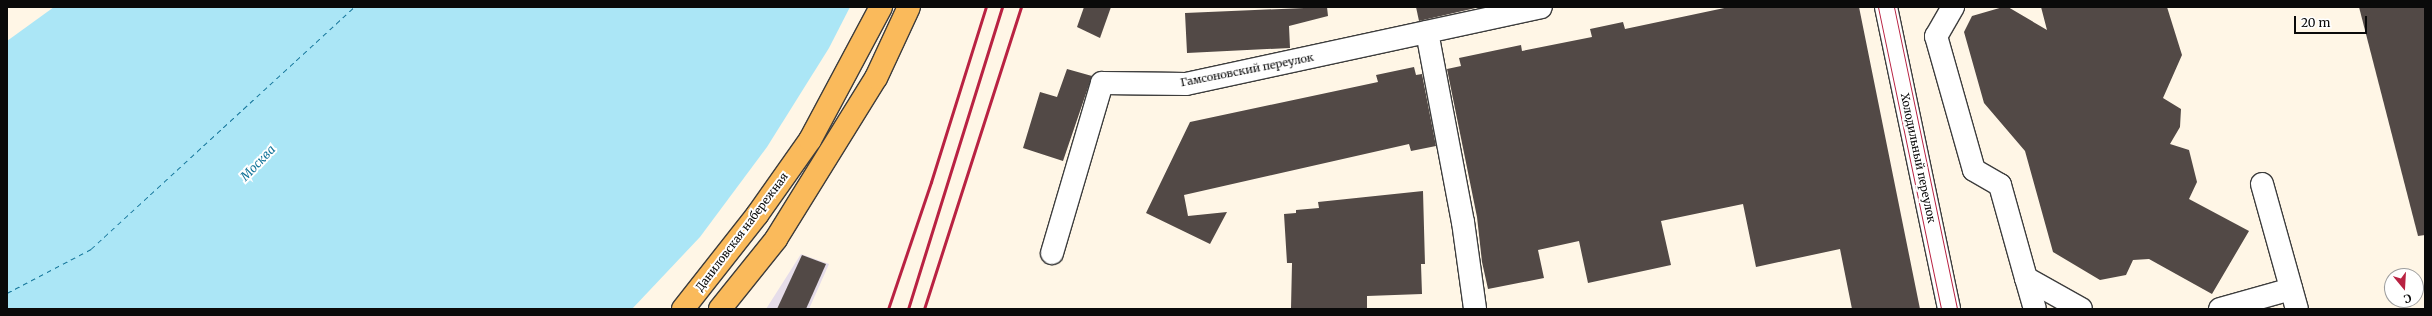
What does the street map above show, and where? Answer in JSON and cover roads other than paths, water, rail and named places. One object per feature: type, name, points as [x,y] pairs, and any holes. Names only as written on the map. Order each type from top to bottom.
[{"type":"main road","name":"Даниловская набережная","points":[[683,309],[758,216],[810,140],[882,7]]},
{"type":"main road","points":[[720,309],[776,239],[876,78],[909,7]]},
{"type":"street","name":"Гамсоновский переулок","points":[[1052,253],[1102,83],[1186,84],[1427,32],[1460,16],[1541,7]]},
{"type":"street","name":"Холодильный переулок","points":[[1886,7],[1949,309]]},
{"type":"street","points":[[1953,7],[1936,36],[1938,44],[1974,170],[2000,185],[2035,309]]},
{"type":"street","points":[[1427,32],[1464,222],[1475,309]]},
{"type":"street","points":[[2220,309],[2294,299],[2262,184]]},
{"type":"street","points":[[2026,278],[2081,309]]},
{"type":"water","name":"Москва","points":[[54,7],[850,7],[829,48],[767,147],[700,237],[632,309],[7,309],[7,41]]},
{"type":"tram line","points":[[1878,7],[1941,309]]},
{"type":"tram line","points":[[1894,7],[1957,309]]},
{"type":"railway","points":[[888,309],[931,182],[986,7]]},
{"type":"railway","points":[[908,309],[1002,7]]},
{"type":"railway","points":[[924,309],[1021,7]]}]
